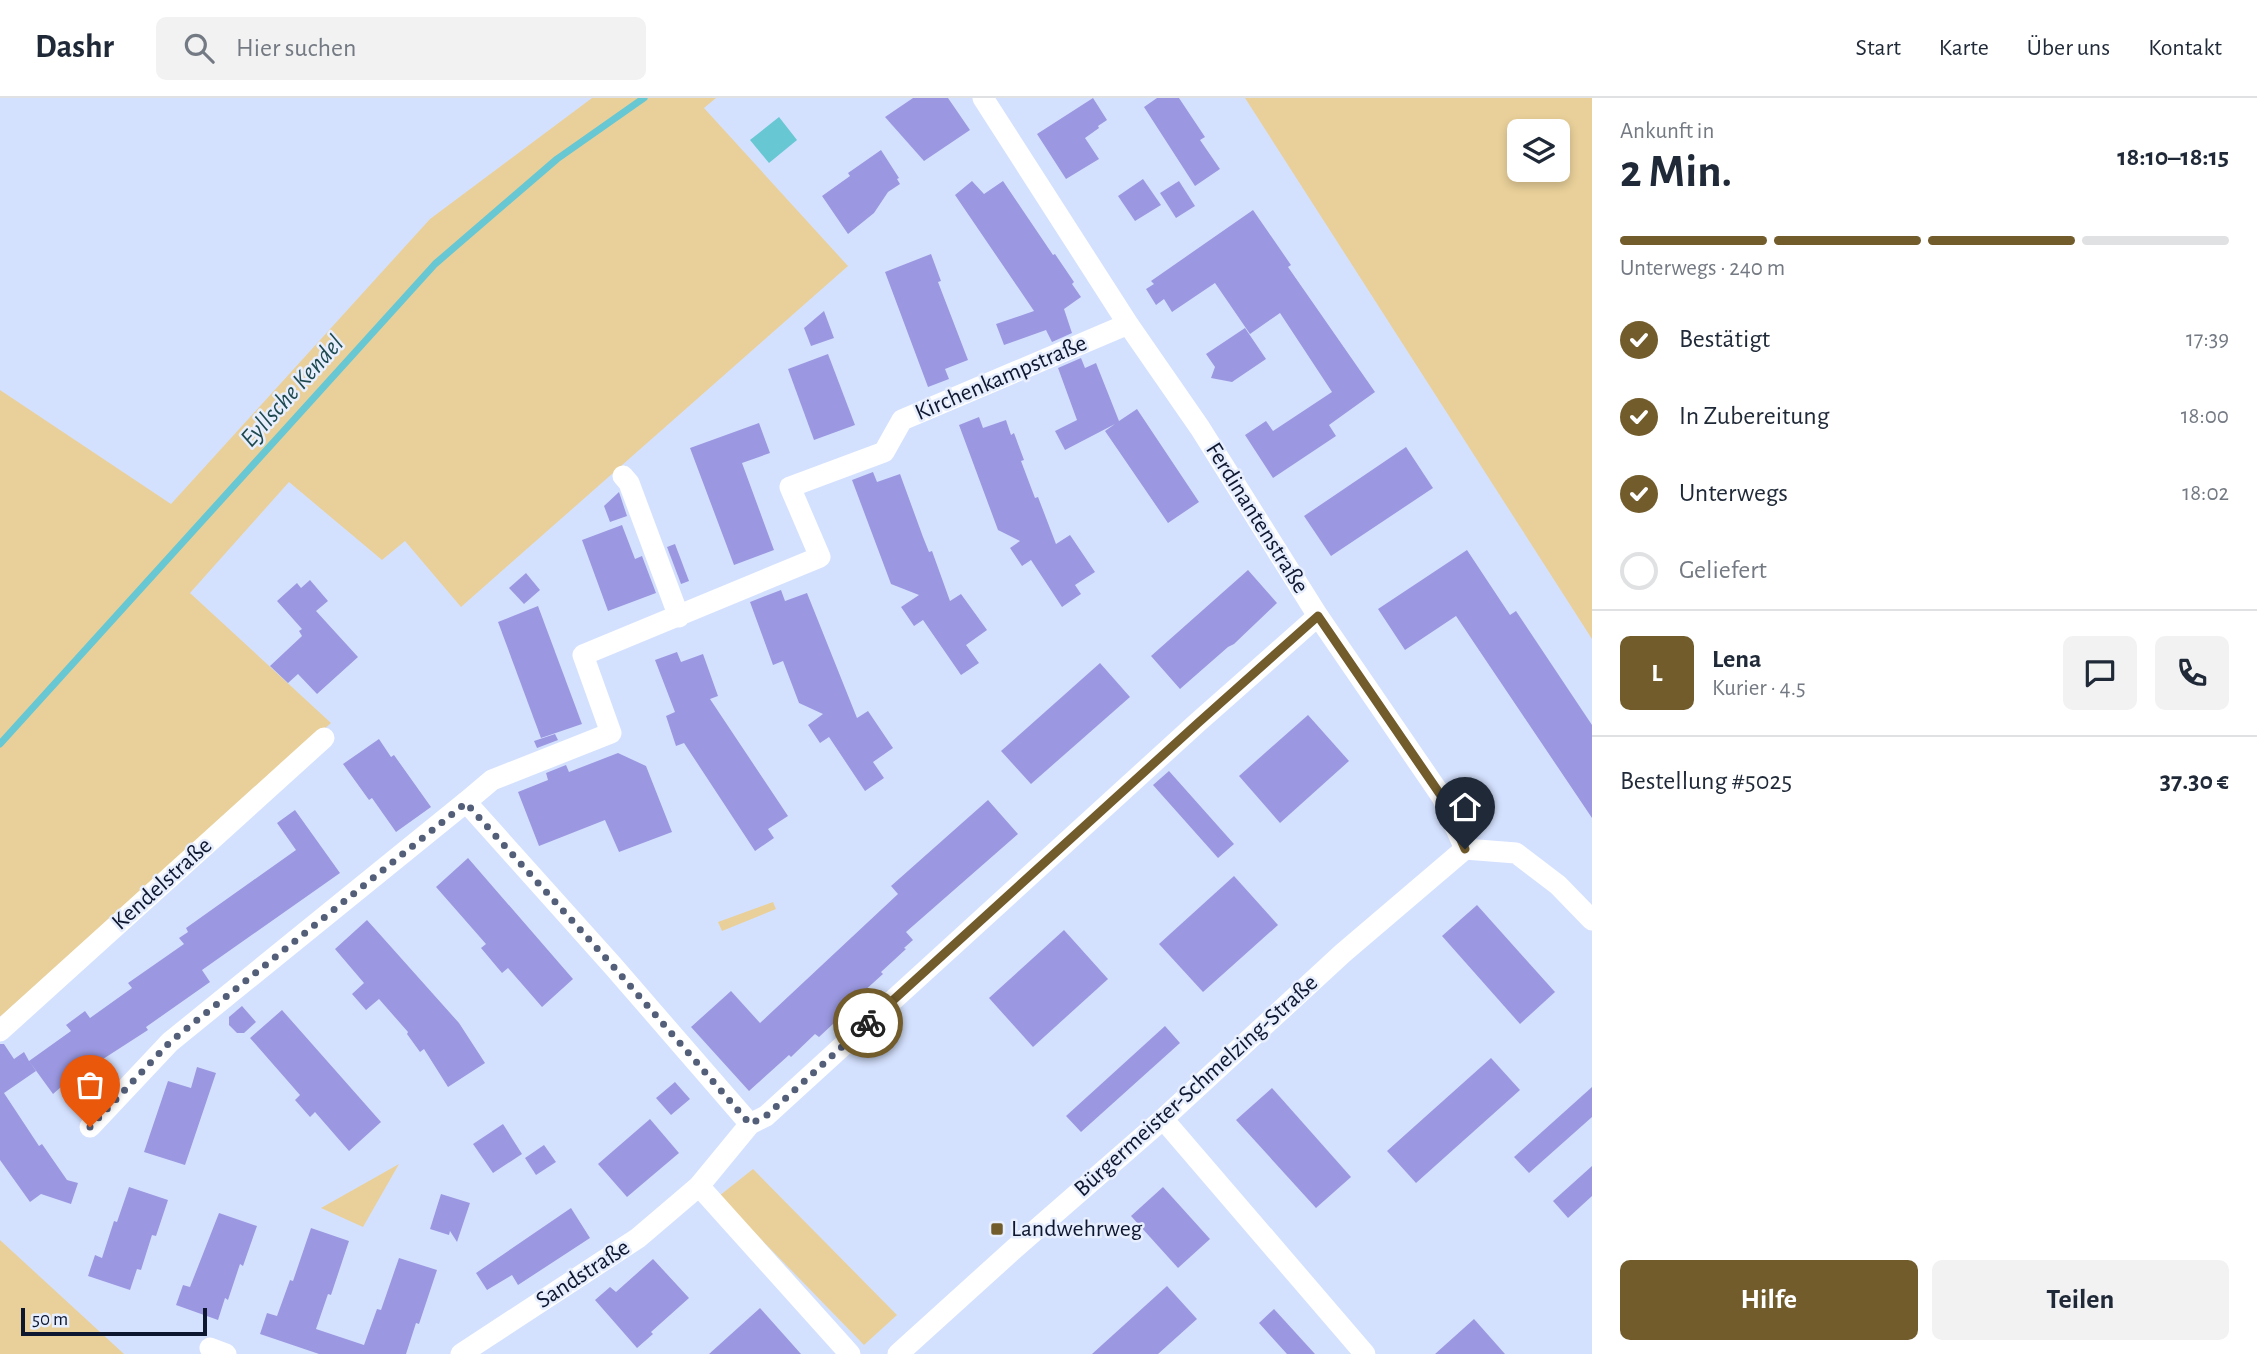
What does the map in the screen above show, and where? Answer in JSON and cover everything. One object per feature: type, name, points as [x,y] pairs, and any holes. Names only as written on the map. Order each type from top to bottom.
[{"type":"street","name":"Ferdinantenstraße","points":[[983,98],[1128,324],[1200,428],[1318,616],[1442,797],[1465,849]]},
{"type":"street","name":"Kirchenkampstraße","points":[[466,803],[492,780],[611,733],[583,655],[820,557],[790,487],[884,452],[902,421],[1128,324]]},
{"type":"street","points":[[623,476],[629,483],[679,617]]},
{"type":"street","name":"Sandstraße","points":[[461,1354],[638,1238],[699,1186],[750,1124],[766,1116],[1318,616]]},
{"type":"street","name":"Kendelstraße","points":[[0,1031],[324,738]]},
{"type":"street","points":[[90,1127],[170,1042],[466,803],[750,1124]]},
{"type":"street","points":[[1465,849],[1516,853],[1558,885],[1592,920]]},
{"type":"street","name":"Bürgermeister-Schmelzing-Straße","points":[[898,1354],[1163,1119],[1343,953],[1465,849]]},
{"type":"street","points":[[1163,1119],[1365,1354]]},
{"type":"street","points":[[699,1186],[850,1354]]},
{"type":"shaded area","points":[[592,98],[716,98],[704,108],[848,266],[461,607],[405,541],[382,560],[289,482],[190,593],[331,723],[0,1017],[0,390],[171,504],[430,219]]},
{"type":"shaded area","points":[[1245,98],[1592,98],[1592,639]]},
{"type":"shaded area","points":[[779,117],[797,140],[769,163],[750,140]]},
{"type":"shaded area","points":[[773,902],[776,909],[722,931],[718,922]]},
{"type":"shaded area","points":[[399,1164],[363,1227],[321,1208]]},
{"type":"shaded area","points":[[753,1169],[897,1315],[864,1345],[719,1196]]},
{"type":"shaded area","points":[[0,1240],[124,1354],[0,1354]]},
{"type":"building","points":[[913,98],[948,98],[970,130],[924,161],[885,117]]},
{"type":"building","points":[[1093,98],[1107,120],[1085,138],[1099,159],[1066,179],[1037,134]]},
{"type":"building","points":[[1157,98],[1179,98],[1205,137],[1200,140],[1220,169],[1195,186],[1144,107]]},
{"type":"building","points":[[881,150],[900,184],[888,192],[874,213],[848,234],[822,196],[850,176],[848,173]]},
{"type":"building","points":[[1143,179],[1161,205],[1135,221],[1118,196]]},
{"type":"building","points":[[972,181],[984,194],[1003,181],[1074,282],[1072,284],[1081,297],[1064,309],[1072,333],[1052,342],[1046,330],[1004,345],[996,324],[1034,311],[955,195]]},
{"type":"building","points":[[1179,181],[1195,206],[1176,218],[1160,193]]},
{"type":"building","points":[[1253,210],[1291,265],[1288,267],[1375,392],[1329,425],[1336,436],[1273,478],[1245,435],[1266,421],[1273,431],[1332,392],[1280,313],[1250,334],[1215,283],[1172,312],[1164,299],[1156,305],[1146,289],[1154,284],[1151,281]]},
{"type":"building","points":[[931,254],[941,281],[938,282],[968,360],[945,369],[949,379],[928,387],[885,272]]},
{"type":"building","points":[[824,311],[834,338],[811,346],[804,328]]},
{"type":"building","points":[[1245,328],[1266,359],[1232,382],[1211,378],[1215,367],[1206,354]]},
{"type":"building","points":[[828,354],[855,425],[814,440],[788,369]]},
{"type":"building","points":[[1081,358],[1085,368],[1096,363],[1119,421],[1137,409],[1199,502],[1168,523],[1105,431],[1115,424],[1065,450],[1055,431],[1077,420],[1058,368]]},
{"type":"building","points":[[979,417],[983,428],[1006,420],[1011,435],[1014,433],[1035,498],[1038,497],[1056,544],[1070,535],[1095,572],[1075,585],[1081,594],[1062,607],[1031,560],[1022,566],[1010,548],[1020,541],[998,530],[959,425]]},
{"type":"building","points":[[759,423],[770,453],[742,463],[774,550],[734,565],[690,448]]},
{"type":"building","points":[[1406,447],[1433,488],[1331,556],[1304,516]]},
{"type":"building","points":[[873,472],[877,482],[900,474],[950,601],[961,594],[987,630],[966,645],[979,663],[961,675],[923,620],[914,626],[901,607],[919,595],[891,584],[852,480]]},
{"type":"building","points":[[619,492],[627,516],[610,522],[604,506]]},
{"type":"building","points":[[622,525],[635,559],[642,556],[656,593],[608,611],[582,540]]},
{"type":"building","points":[[675,544],[689,581],[681,584],[667,547]]},
{"type":"building","points":[[1467,550],[1510,615],[1516,611],[1592,725],[1592,818],[1456,616],[1405,650],[1378,609]]},
{"type":"building","points":[[1248,570],[1277,603],[1234,644],[1180,689],[1151,656]]},
{"type":"building","points":[[526,573],[540,590],[524,604],[509,588]]},
{"type":"building","points":[[310,580],[328,601],[316,611],[358,657],[317,694],[298,674],[288,683],[270,666],[302,636],[299,631],[302,629],[277,601],[297,583],[301,588]]},
{"type":"building","points":[[781,590],[785,601],[807,593],[857,718],[868,711],[893,748],[873,762],[884,778],[865,791],[829,737],[820,743],[808,725],[823,714],[799,703],[783,661],[773,665],[750,602]]},
{"type":"building","points":[[538,606],[582,724],[541,738],[498,622]]},
{"type":"building","points":[[677,652],[681,662],[703,654],[718,696],[710,699],[788,816],[768,829],[774,838],[755,851],[684,743],[676,746],[666,716],[675,712],[655,660]]},
{"type":"building","points":[[1100,663],[1130,697],[1031,784],[1001,751]]},
{"type":"building","points":[[1308,715],[1349,761],[1280,823],[1239,776]]},
{"type":"building","points":[[555,734],[558,740],[537,748],[534,741]]},
{"type":"building","points":[[379,739],[391,757],[394,755],[431,807],[396,832],[343,764]]},
{"type":"building","points":[[618,753],[646,766],[672,832],[619,852],[605,820],[539,846],[518,792],[548,780],[546,773],[566,765],[569,772]]},
{"type":"building","points":[[1169,771],[1234,844],[1218,858],[1153,785]]},
{"type":"building","points":[[988,800],[1018,834],[906,932],[913,940],[904,948],[906,949],[843,1010],[833,1024],[819,1037],[815,1034],[749,1091],[691,1027],[731,991],[760,1023],[898,894],[891,886]]},
{"type":"building","points":[[295,810],[340,873],[202,970],[210,982],[146,1027],[148,1030],[86,1070],[88,1072],[63,1090],[61,1087],[53,1094],[29,1061],[71,1031],[66,1025],[85,1011],[90,1018],[132,988],[128,983],[184,944],[179,938],[188,932],[186,928],[296,850],[277,823]]},
{"type":"building","points":[[468,858],[573,979],[542,1007],[508,968],[502,973],[481,948],[486,944],[436,887]]},
{"type":"building","points":[[1234,876],[1278,925],[1203,992],[1159,944]]},
{"type":"building","points":[[1477,905],[1555,992],[1520,1024],[1442,936]]},
{"type":"building","points":[[367,920],[459,1023],[485,1063],[448,1087],[424,1049],[420,1052],[408,1032],[379,999],[366,1010],[352,994],[364,983],[335,949]]},
{"type":"building","points":[[1064,930],[1108,979],[1033,1047],[989,998]]},
{"type":"building","points":[[242,1006],[256,1022],[244,1033],[237,1033],[229,1025],[229,1017]]},
{"type":"building","points":[[282,1010],[381,1122],[349,1151],[315,1112],[310,1117],[295,1100],[300,1095],[250,1038]]},
{"type":"building","points":[[1165,1026],[1180,1043],[1081,1132],[1066,1116]]},
{"type":"building","points":[[0,1044],[4,1044],[14,1059],[24,1052],[36,1071],[4,1093],[39,1146],[42,1144],[67,1180],[78,1183],[71,1204],[41,1194],[30,1202],[0,1160]]},
{"type":"building","points":[[1491,1058],[1520,1090],[1416,1183],[1387,1151]]},
{"type":"building","points":[[197,1067],[216,1073],[185,1165],[144,1152],[168,1081],[191,1088]]},
{"type":"building","points":[[675,1082],[690,1099],[671,1115],[656,1098]]},
{"type":"building","points":[[1592,1087],[1592,1117],[1529,1173],[1514,1157]]},
{"type":"building","points":[[1272,1088],[1351,1177],[1316,1208],[1236,1120]]},
{"type":"building","points":[[650,1119],[679,1153],[627,1197],[598,1164]]},
{"type":"building","points":[[503,1124],[522,1154],[493,1173],[473,1144]]},
{"type":"building","points":[[544,1145],[556,1162],[536,1175],[525,1158]]},
{"type":"building","points":[[1592,1166],[1592,1196],[1568,1218],[1553,1201]]},
{"type":"building","points":[[129,1187],[168,1200],[156,1236],[152,1235],[141,1270],[137,1269],[130,1290],[88,1276],[95,1255],[102,1258]]},
{"type":"building","points":[[1163,1187],[1210,1239],[1178,1268],[1131,1216]]},
{"type":"building","points":[[441,1194],[470,1203],[457,1242],[450,1231],[449,1235],[430,1229]]},
{"type":"building","points":[[571,1208],[590,1238],[518,1285],[512,1275],[487,1290],[476,1273]]},
{"type":"building","points":[[219,1213],[257,1226],[243,1266],[240,1264],[218,1320],[176,1305],[183,1285],[190,1287]]},
{"type":"building","points":[[311,1228],[349,1241],[331,1295],[328,1294],[316,1329],[364,1345],[377,1309],[381,1310],[399,1258],[437,1270],[406,1354],[319,1354],[260,1334],[267,1313],[277,1316],[290,1280],[293,1281]]},
{"type":"building","points":[[653,1259],[689,1298],[637,1348],[595,1300],[610,1287],[616,1292]]},
{"type":"building","points":[[1167,1286],[1197,1319],[1158,1354],[1092,1354]]},
{"type":"building","points":[[760,1308],[801,1354],[709,1354]]},
{"type":"building","points":[[1274,1309],[1315,1354],[1287,1354],[1259,1323]]},
{"type":"building","points":[[1474,1319],[1505,1354],[1435,1354]]},
{"type":"waterway","name":"Eyllsche Kendel","points":[[0,744],[435,264],[557,159],[644,98]]},
{"type":"way so far","points":[[90,1127],[170,1042],[466,803],[750,1124],[766,1116],[868,1023]]},
{"type":"place","name":"Landwehrweg","points":[[997,1229]]},
{"type":"route","points":[[868,1023],[1318,616],[1442,797],[1465,849]]}]
